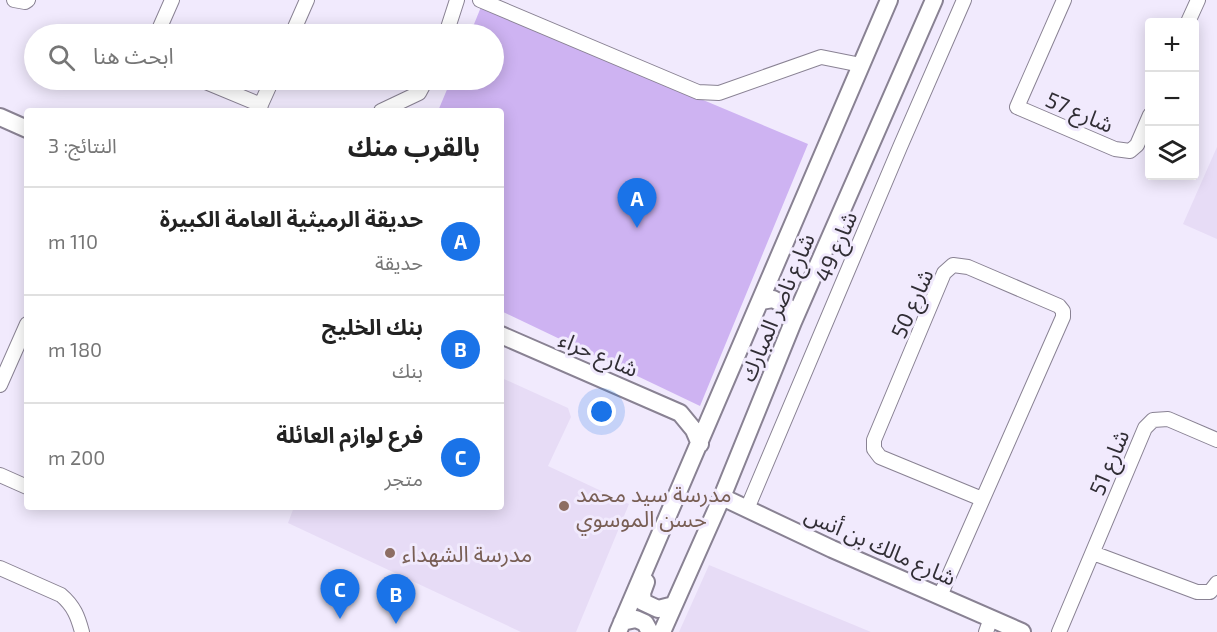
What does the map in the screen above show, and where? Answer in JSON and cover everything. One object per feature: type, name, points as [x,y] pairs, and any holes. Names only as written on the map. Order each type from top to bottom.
[{"type":"street","points":[[14,0],[25,2],[28,0]]},
{"type":"street","points":[[161,24],[172,0]]},
{"type":"street","points":[[296,24],[307,0]]},
{"type":"street","points":[[449,24],[457,0]]},
{"type":"street","points":[[480,0],[698,92],[719,93],[821,57],[861,65]]},
{"type":"street","name":"شارع ناصر المبارك","points":[[620,627],[889,0]]},
{"type":"street","name":"شارع ناصر المبارك","points":[[662,632],[722,497],[793,322],[934,0]]},
{"type":"street","name":"شارع 49","points":[[747,509],[964,0]]},
{"type":"street","name":"شارع 57","points":[[1064,0],[1017,107],[1115,149],[1130,151],[1137,145],[1145,125]]},
{"type":"street","points":[[1190,18],[1198,0]]},
{"type":"street","points":[[222,90],[260,108],[268,90]]},
{"type":"street","points":[[387,108],[419,93],[421,90]]},
{"type":"street","points":[[0,117],[24,128]]},
{"type":"street","name":"شارع 50","points":[[940,596],[1063,317],[1063,311],[1059,306],[968,267],[953,265],[945,273],[940,284],[874,440],[874,449],[880,457],[982,499]]},
{"type":"street","points":[[761,301],[773,299],[788,307],[793,322]]},
{"type":"street","points":[[0,385],[24,331]]},
{"type":"street","name":"شارع حراء","points":[[504,336],[680,413]]},
{"type":"street","points":[[680,413],[701,412],[717,404]]},
{"type":"street","points":[[680,413],[694,430],[700,444]]},
{"type":"street","name":"شارع 51","points":[[1059,632],[1145,428],[1153,420],[1168,419],[1217,440]]},
{"type":"street","points":[[0,475],[24,486]]},
{"type":"street","name":"شارع مالك بن أنس","points":[[722,497],[940,596],[988,625],[1022,632]]},
{"type":"street","points":[[1093,553],[1197,592],[1210,592],[1217,583]]},
{"type":"street","points":[[651,557],[650,570],[642,593],[643,602],[658,609],[674,605]]},
{"type":"street","points":[[0,568],[54,591],[68,600],[77,613],[82,632]]},
{"type":"street","points":[[620,627],[636,620],[645,623],[650,632]]},
{"type":"shaded area","points":[[481,7],[808,144],[700,406],[504,312],[504,108],[439,108],[447,90],[504,90],[504,24],[474,24]]},
{"type":"shaded area","points":[[1217,147],[1217,239],[1183,224]]},
{"type":"shaded area","name":"مدرسة سيد محمد حسن الموسوي","points":[[504,379],[568,408],[571,417],[548,466],[629,504],[576,632],[521,632],[288,523],[293,510],[504,510]]},
{"type":"shaded area","points":[[709,565],[871,632],[679,632]]},
{"type":"place","name":"حديقة الرميثية العامة الكبيرة","points":[[637,228]]},
{"type":"place","name":"مدرسة سيد محمد حسن الموسوي","points":[[564,506]]},
{"type":"place","name":"مدرسة الشهداء","points":[[390,553]]},
{"type":"place","name":"فرع لوازم العائلة","points":[[340,619]]},
{"type":"place","name":"بنك الخليج","points":[[396,624]]}]
